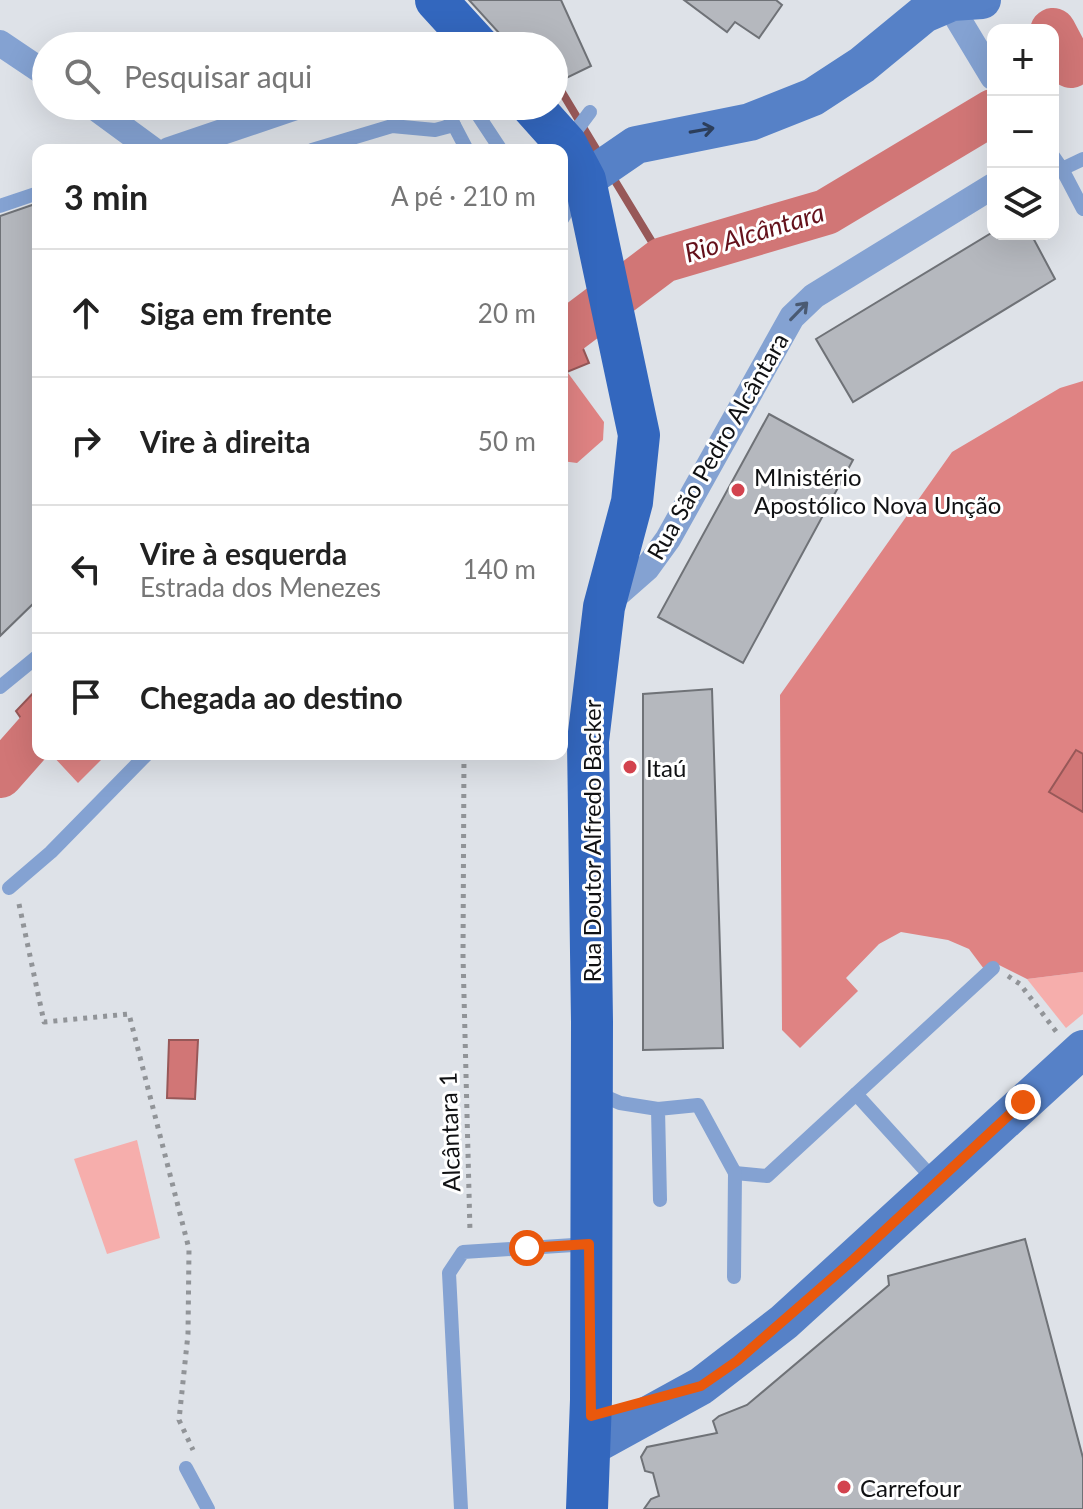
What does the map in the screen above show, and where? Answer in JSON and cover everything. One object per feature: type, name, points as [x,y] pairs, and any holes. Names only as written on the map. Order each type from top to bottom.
[{"type":"main road","points":[[436,0],[464,32]]},
{"type":"main road","points":[[594,186],[656,139],[750,122],[813,97],[862,65],[924,14],[961,5]]},
{"type":"main road","name":"Rua Doutor Alfredo Backer","points":[[561,120],[578,128],[594,186],[634,402],[638,471],[604,607],[581,741],[592,1091],[587,1509]]},
{"type":"main road","points":[[590,1432],[701,1386],[784,1322],[937,1183],[1070,1042]]},
{"type":"street","points":[[961,5],[987,64]]},
{"type":"street","points":[[0,43],[32,65]]},
{"type":"street","points":[[112,120],[145,144]]},
{"type":"street","points":[[187,144],[258,120]]},
{"type":"street","name":"Rua São Pedro Alcântara","points":[[604,607],[647,568],[668,539],[792,317],[814,296],[987,190]]},
{"type":"lane","points":[[451,120],[464,144]]},
{"type":"lane","points":[[481,120],[497,144]]},
{"type":"lane","points":[[332,144],[392,126],[435,130],[454,125]]},
{"type":"lane","points":[[1062,169],[1083,159]]},
{"type":"lane","points":[[1059,165],[1083,209]]},
{"type":"lane","points":[[0,206],[32,195]]},
{"type":"lane","points":[[0,687],[32,661]]},
{"type":"lane","points":[[13,893],[141,760]]},
{"type":"lane","points":[[735,1173],[767,1176],[993,968]]},
{"type":"lane","points":[[592,1091],[620,1103],[658,1109],[698,1105],[735,1173],[734,1277]]},
{"type":"lane","points":[[856,1094],[937,1183]]},
{"type":"lane","points":[[658,1109],[660,1200]]},
{"type":"lane","points":[[461,1509],[449,1273],[463,1252],[589,1244]]},
{"type":"lane","points":[[191,1463],[208,1509]]},
{"type":"path","name":"Alcântara 1","points":[[464,760],[463,956],[471,1251]]},
{"type":"path","points":[[13,893],[44,1022],[129,1014],[189,1249],[188,1334],[179,1420],[191,1463]]},
{"type":"path","points":[[993,968],[1020,984],[1070,1042]]},
{"type":"shaded area","points":[[568,312],[589,363],[568,372]]},
{"type":"shaded area","points":[[568,373],[604,422],[603,440],[577,463],[568,462]]},
{"type":"shaded area","points":[[1083,381],[1083,972],[1027,979],[993,962],[984,969],[969,949],[948,940],[901,932],[879,944],[846,978],[858,991],[800,1048],[782,1030],[780,695],[952,452],[1060,388]]},
{"type":"shaded area","points":[[32,694],[32,734],[16,711]]},
{"type":"shaded area","points":[[1076,750],[1083,754],[1083,812],[1049,792]]},
{"type":"shaded area","points":[[57,760],[101,760],[78,783]]},
{"type":"shaded area","points":[[1083,972],[1083,1014],[1066,1028],[1027,979]]},
{"type":"shaded area","points":[[169,1040],[198,1040],[195,1099],[167,1098]]},
{"type":"shaded area","points":[[137,1140],[160,1238],[107,1254],[74,1159]]},
{"type":"building","points":[[469,0],[561,0],[591,66],[568,77],[568,32],[498,32]]},
{"type":"building","points":[[684,0],[776,0],[782,5],[759,38],[735,22],[727,32]]},
{"type":"building","points":[[32,205],[32,605],[0,636],[0,216]]},
{"type":"building","points":[[987,236],[987,240],[1034,240],[1055,279],[853,402],[816,339]]},
{"type":"building","points":[[769,414],[853,460],[743,663],[658,617]]},
{"type":"building","points":[[712,689],[723,1048],[643,1050],[643,694]]},
{"type":"building","points":[[1025,1239],[1083,1458],[1083,1509],[644,1509],[651,1499],[659,1496],[653,1473],[645,1471],[641,1457],[647,1447],[717,1433],[713,1421],[747,1405],[889,1285],[888,1276]]},
{"type":"waterway","points":[[1059,42],[1071,65]]},
{"type":"waterway","points":[[568,102],[601,157]]},
{"type":"waterway","name":"Rio Alcântara","points":[[568,331],[663,260],[826,212],[987,116]]},
{"type":"waterway","points":[[612,176],[663,260]]},
{"type":"waterway","name":"Rio Alcântara","points":[[0,775],[32,739]]},
{"type":"place","name":"MInistério Apostólico Nova Unção","points":[[738,490]]},
{"type":"place","name":"Itaú","points":[[630,767]]},
{"type":"place","name":"Carrefour","points":[[844,1487]]},
{"type":"route","points":[[527,1248],[589,1244],[591,1416],[701,1386],[784,1322],[1023,1102]]}]
